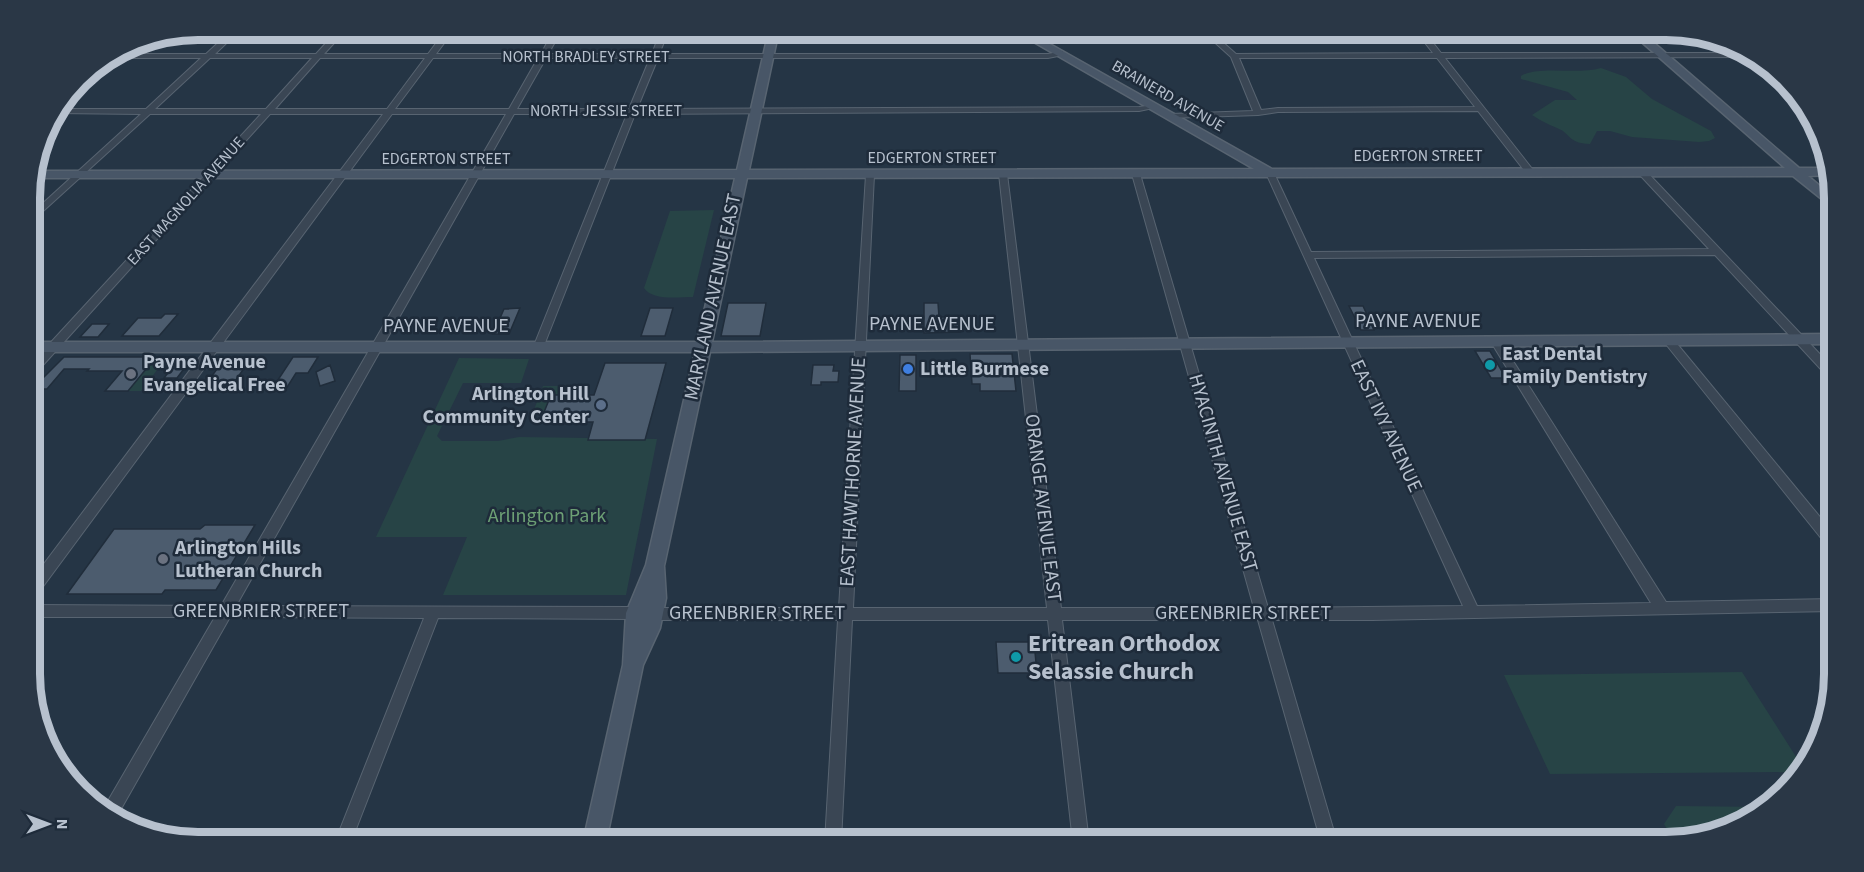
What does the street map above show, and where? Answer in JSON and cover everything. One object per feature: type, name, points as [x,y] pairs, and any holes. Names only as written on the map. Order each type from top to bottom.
[{"type":"street","points":[[41,209],[225,41]]},
{"type":"street","name":"EAST MAGNOLIA AVENUE","points":[[41,360],[332,41]]},
{"type":"street","points":[[41,579],[441,41]]},
{"type":"street","points":[[114,806],[551,41]]},
{"type":"street","points":[[538,348],[660,41]]},
{"type":"street","name":"MARYLAND AVENUE EAST","points":[[596,832],[633,665],[650,628],[644,614],[656,598],[655,565],[772,41]]},
{"type":"street","name":"BRAINERD AVENUE","points":[[1037,41],[1270,173]]},
{"type":"street","points":[[1217,41],[1234,56],[1258,113]]},
{"type":"street","points":[[1428,41],[1530,172]]},
{"type":"street","points":[[1645,41],[1824,196]]},
{"type":"street","name":"NORTH BRADLEY STREET","points":[[132,56],[768,57],[1060,54]]},
{"type":"street","points":[[1234,56],[1730,55]]},
{"type":"street","name":"NORTH JESSIE STREET","points":[[68,111],[754,112],[1139,110],[1154,107]]},
{"type":"street","points":[[1171,117],[1278,110],[1481,109]]},
{"type":"street","points":[[1642,172],[1824,365]]},
{"type":"street","name":"EDGERTON STREET","points":[[43,175],[1821,172]]},
{"type":"street","name":"EAST IVY AVENUE","points":[[1270,173],[1473,612]]},
{"type":"street","name":"ORANGE AVENUE EAST","points":[[1003,174],[1080,831]]},
{"type":"street","name":"HYACINTH AVENUE EAST","points":[[1136,174],[1326,831]]},
{"type":"street","name":"EAST HAWTHORNE AVENUE","points":[[834,832],[870,175]]},
{"type":"street","points":[[1307,255],[1717,252]]},
{"type":"street","name":"PAYNE AVENUE","points":[[41,347],[538,348],[1824,339]]},
{"type":"street","points":[[1669,341],[1824,532]]},
{"type":"street","points":[[1496,342],[1662,608]]},
{"type":"street","name":"GREENBRIER STREET","points":[[41,611],[1264,614],[1824,605]]},
{"type":"street","points":[[347,832],[433,612]]},
{"type":"green space","points":[[1601,68],[1626,77],[1652,99],[1711,131],[1715,138],[1699,142],[1632,137],[1610,131],[1597,131],[1590,144],[1573,140],[1562,130],[1532,115],[1555,100],[1577,100],[1568,92],[1521,79],[1521,76],[1548,70],[1580,71]]},
{"type":"green space","points":[[714,210],[693,297],[660,297],[648,292],[644,288],[670,211]]},
{"type":"green space","points":[[156,357],[167,357],[141,391],[128,391]]},
{"type":"green space","name":"Arlington Park","points":[[459,358],[529,359],[521,383],[463,383],[437,436],[442,441],[498,441],[519,437],[657,439],[626,595],[443,595],[467,537],[376,537]]},
{"type":"green space","points":[[543,386],[561,386],[558,395],[551,395],[543,415],[532,415]]},
{"type":"green space","points":[[1742,672],[1798,760],[1789,772],[1550,774],[1504,675]]},
{"type":"green space","points":[[1676,806],[1750,807],[1716,823],[1696,828],[1668,831],[1664,824]]},
{"type":"building","points":[[728,303],[766,303],[760,336],[721,336]]},
{"type":"building","points":[[924,303],[938,303],[939,317],[959,317],[960,332],[924,333]]},
{"type":"building","points":[[1349,306],[1363,306],[1374,330],[1361,330]]},
{"type":"building","points":[[520,308],[509,334],[493,334],[504,309]]},
{"type":"building","points":[[650,308],[673,308],[665,336],[641,336]]},
{"type":"building","points":[[165,314],[178,314],[159,336],[122,336],[138,318],[161,318]]},
{"type":"building","points":[[92,324],[109,324],[98,337],[80,337]]},
{"type":"building","name":"East Dental Family Dentistry","points":[[1475,351],[1490,351],[1506,378],[1491,378]]},
{"type":"building","points":[[970,354],[1012,354],[1016,391],[980,391],[980,384],[972,384]]},
{"type":"building","name":"Little Burmese","points":[[900,355],[916,355],[916,391],[899,391]]},
{"type":"building","points":[[64,357],[156,357],[128,391],[105,391],[122,371],[64,369],[47,389],[41,389],[41,380]]},
{"type":"building","points":[[180,357],[193,357],[177,378],[164,378]]},
{"type":"building","points":[[252,357],[233,384],[206,384],[225,358]]},
{"type":"building","points":[[293,357],[318,357],[308,373],[296,373],[286,389],[272,389]]},
{"type":"building","name":"Arlington Hill Community Center","points":[[605,363],[666,363],[645,440],[588,440],[593,422],[540,422],[551,395],[594,395]]},
{"type":"building","points":[[330,365],[335,381],[320,386],[316,372]]},
{"type":"building","points":[[813,365],[834,365],[833,371],[839,371],[838,382],[821,382],[821,385],[811,385]]},
{"type":"building","name":"Arlington Hills Lutheran Church","points":[[205,525],[255,525],[216,590],[165,590],[162,594],[67,594],[114,529],[200,529]]},
{"type":"building","name":"Eritrean Orthodox Selassie Church","points":[[996,642],[1034,642],[1037,673],[998,673]]},
{"type":"place","name":"East Dental Family Dentistry","points":[[1490,365]]},
{"type":"place","name":"Little Burmese","points":[[908,369]]},
{"type":"place","name":"Payne Avenue Evangelical Free","points":[[131,374]]},
{"type":"place","name":"Arlington Hill Community Center","points":[[601,405]]},
{"type":"place","name":"Arlington Hills Lutheran Church","points":[[163,559]]},
{"type":"place","name":"Eritrean Orthodox Selassie Church","points":[[1016,657]]}]
